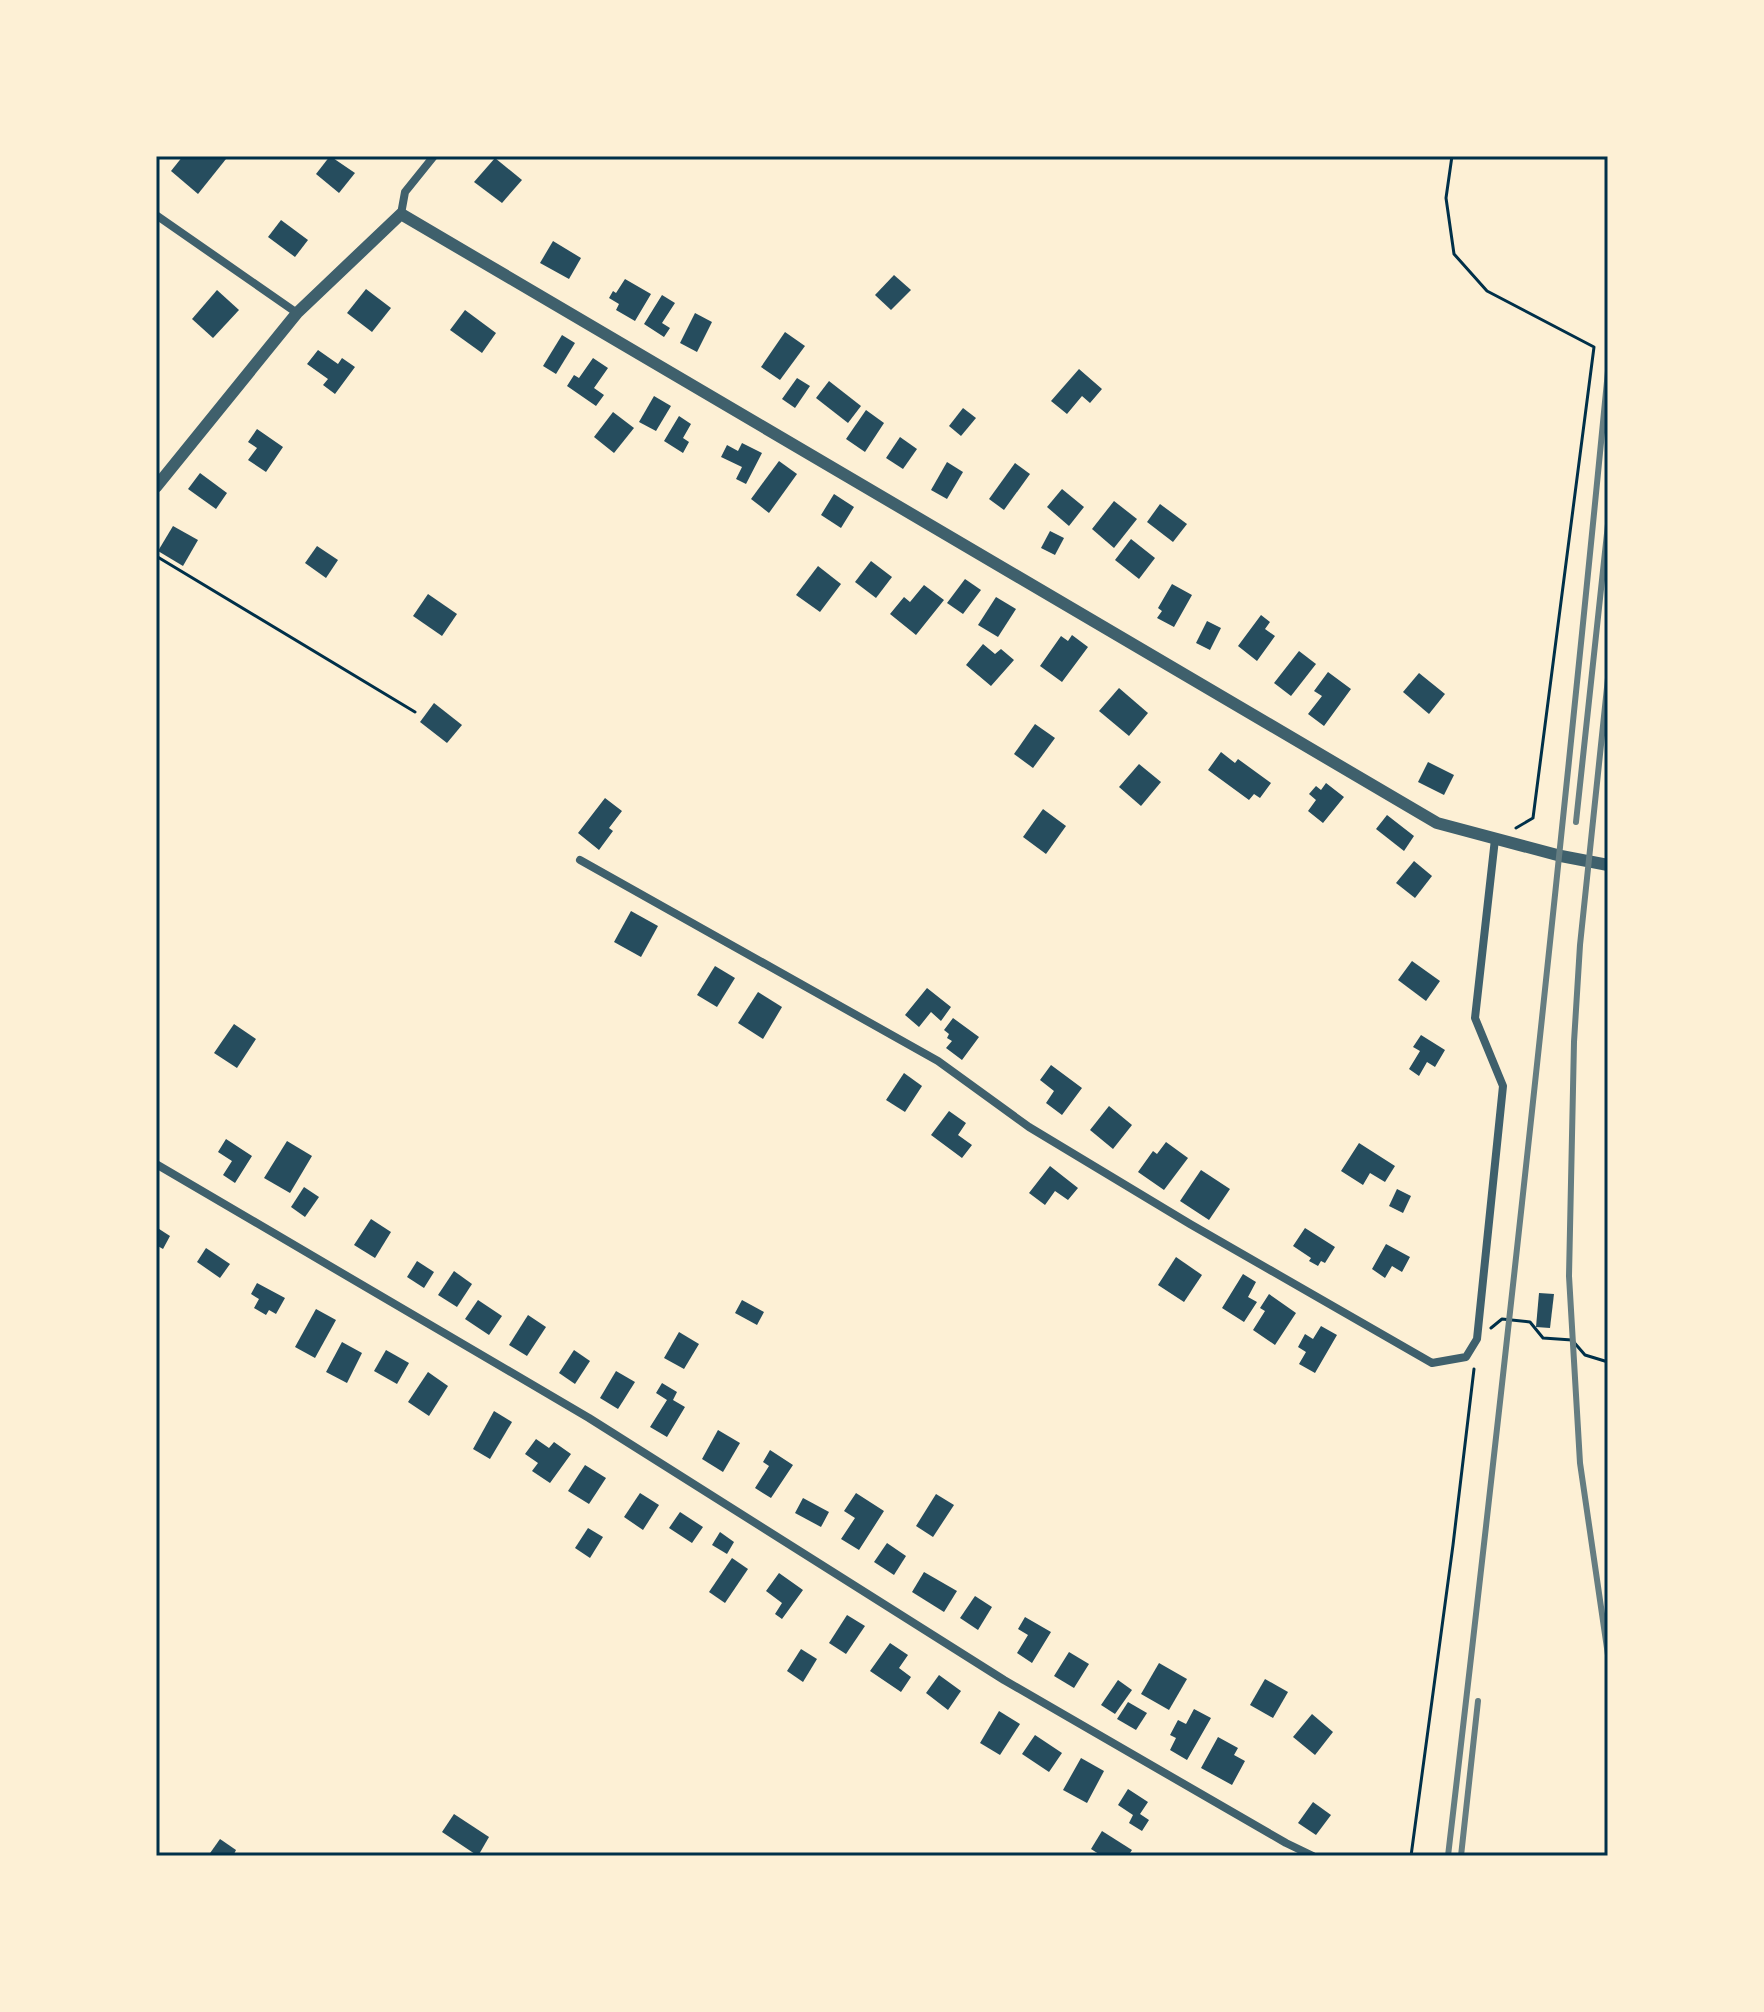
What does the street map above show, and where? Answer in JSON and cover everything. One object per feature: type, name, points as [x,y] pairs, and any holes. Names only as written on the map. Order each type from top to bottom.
[{"type":"street","points":[[156,487],[297,313],[401,214],[405,192],[434,156]]},
{"type":"street","points":[[401,214],[1437,823],[1561,856],[1608,865]]},
{"type":"street","points":[[156,215],[297,313]]},
{"type":"street","points":[[580,860],[938,1061],[1029,1127],[1432,1363],[1466,1357],[1477,1339],[1503,1086],[1475,1018],[1495,839]]},
{"type":"street","points":[[156,1164],[589,1418],[1004,1680],[1313,1856]]},
{"type":"path","points":[[1452,156],[1446,198],[1454,254],[1487,291],[1594,347],[1533,818],[1495,839]]},
{"type":"path","points":[[156,556],[415,712]]},
{"type":"path","points":[[1411,1856],[1477,1339],[1502,1319],[1530,1322],[1543,1338],[1572,1340],[1585,1355],[1608,1362]]},
{"type":"building","points":[[183,156],[223,156],[226,159],[198,194],[171,171]]},
{"type":"building","points":[[330,156],[355,173],[339,193],[316,174]]},
{"type":"building","points":[[495,158],[522,180],[502,203],[474,182]]},
{"type":"building","points":[[281,220],[308,240],[295,257],[268,237]]},
{"type":"building","points":[[553,241],[581,258],[569,279],[540,263]]},
{"type":"building","points":[[894,275],[911,290],[891,310],[875,295]]},
{"type":"building","points":[[625,279],[651,294],[635,321],[616,310],[619,304],[609,298]]},
{"type":"building","points":[[366,289],[391,308],[372,332],[347,313]]},
{"type":"building","points":[[217,290],[239,310],[213,338],[192,319]]},
{"type":"building","points":[[662,295],[675,303],[662,323],[670,328],[664,337],[644,324]]},
{"type":"building","points":[[465,310],[496,333],[482,353],[450,330]]},
{"type":"building","points":[[695,313],[712,322],[697,352],[680,343]]},
{"type":"building","points":[[785,332],[805,346],[780,380],[761,367]]},
{"type":"building","points":[[562,335],[575,343],[556,374],[543,366]]},
{"type":"building","points":[[318,350],[338,364],[342,358],[355,367],[335,394],[323,385],[328,379],[307,364]]},
{"type":"building","points":[[593,358],[608,368],[594,388],[604,395],[596,406],[567,386],[574,375],[579,378]]},
{"type":"building","points":[[1079,369],[1102,389],[1090,403],[1082,396],[1067,414],[1051,401]]},
{"type":"building","points":[[797,378],[810,386],[795,408],[782,399]]},
{"type":"building","points":[[829,381],[861,406],[848,423],[816,398]]},
{"type":"building","points":[[654,396],[671,406],[656,431],[639,422]]},
{"type":"building","points":[[963,408],[976,418],[961,436],[949,426]]},
{"type":"building","points":[[866,410],[884,423],[865,452],[846,439]]},
{"type":"building","points":[[613,412],[634,428],[614,453],[594,437]]},
{"type":"building","points":[[679,416],[691,424],[683,438],[689,442],[683,453],[664,441]]},
{"type":"building","points":[[257,429],[283,447],[266,472],[248,460],[257,448],[248,442]]},
{"type":"building","points":[[900,437],[917,449],[903,469],[886,458]]},
{"type":"building","points":[[742,443],[762,453],[746,484],[736,479],[742,467],[721,457],[727,445],[738,451]]},
{"type":"building","points":[[779,461],[797,474],[769,513],[751,499]]},
{"type":"building","points":[[947,462],[963,472],[947,499],[931,490]]},
{"type":"building","points":[[1015,463],[1030,474],[1004,510],[989,499]]},
{"type":"building","points":[[200,473],[227,493],[216,509],[188,489]]},
{"type":"building","points":[[1062,489],[1084,507],[1069,526],[1047,507]]},
{"type":"building","points":[[834,494],[854,507],[841,528],[821,515]]},
{"type":"building","points":[[1114,501],[1137,519],[1114,548],[1092,529]]},
{"type":"building","points":[[1160,504],[1187,524],[1173,542],[1147,522]]},
{"type":"building","points":[[173,526],[198,540],[183,566],[158,551]]},
{"type":"building","points":[[1050,531],[1064,538],[1055,555],[1041,548]]},
{"type":"building","points":[[1131,539],[1155,558],[1139,579],[1115,560]]},
{"type":"building","points":[[317,546],[338,560],[326,578],[305,563]]},
{"type":"building","points":[[871,561],[892,577],[876,598],[855,582]]},
{"type":"building","points":[[818,566],[841,584],[820,612],[796,595]]},
{"type":"building","points":[[965,579],[981,590],[963,614],[947,603]]},
{"type":"building","points":[[1172,584],[1192,595],[1174,627],[1157,618],[1162,611],[1158,608]]},
{"type":"building","points":[[924,585],[944,600],[916,635],[890,614],[904,597],[910,602]]},
{"type":"building","points":[[428,594],[457,614],[442,636],[413,616]]},
{"type":"building","points":[[996,597],[1016,609],[998,637],[978,625]]},
{"type":"building","points":[[1261,615],[1270,622],[1265,629],[1275,636],[1257,661],[1238,646]]},
{"type":"building","points":[[1207,621],[1221,628],[1210,650],[1196,643]]},
{"type":"building","points":[[1072,635],[1088,647],[1062,682],[1040,666],[1061,636],[1068,641]]},
{"type":"building","points":[[983,644],[995,654],[1001,649],[1014,660],[991,686],[966,665]]},
{"type":"building","points":[[1299,651],[1316,664],[1291,696],[1274,683]]},
{"type":"building","points":[[1328,672],[1351,689],[1324,726],[1308,714],[1322,696],[1314,691]]},
{"type":"building","points":[[1419,673],[1445,694],[1429,714],[1403,692]]},
{"type":"building","points":[[1119,688],[1148,713],[1129,736],[1099,711]]},
{"type":"building","points":[[434,703],[462,725],[447,743],[420,722]]},
{"type":"building","points":[[1035,724],[1055,738],[1033,768],[1014,754]]},
{"type":"building","points":[[1221,752],[1235,763],[1238,759],[1271,783],[1260,798],[1254,794],[1249,800],[1208,770]]},
{"type":"building","points":[[1428,762],[1454,775],[1444,795],[1418,782]]},
{"type":"building","points":[[1139,764],[1161,782],[1141,806],[1119,787]]},
{"type":"building","points":[[1326,783],[1344,797],[1323,823],[1308,811],[1316,800],[1309,794],[1316,786],[1321,790]]},
{"type":"building","points":[[605,798],[622,811],[609,828],[613,831],[599,850],[578,833]]},
{"type":"building","points":[[1043,809],[1066,826],[1046,854],[1023,837]]},
{"type":"building","points":[[1387,815],[1414,836],[1404,851],[1376,829]]},
{"type":"building","points":[[1414,861],[1432,876],[1415,898],[1396,883]]},
{"type":"building","points":[[631,911],[658,926],[641,957],[614,942]]},
{"type":"building","points":[[1412,961],[1440,981],[1426,1001],[1398,980]]},
{"type":"building","points":[[715,966],[735,978],[717,1007],[697,995]]},
{"type":"building","points":[[927,988],[951,1007],[941,1021],[931,1012],[919,1027],[905,1015]]},
{"type":"building","points":[[758,992],[782,1007],[763,1039],[738,1023]]},
{"type":"building","points":[[953,1018],[979,1037],[962,1060],[946,1048],[952,1041],[944,1030]]},
{"type":"building","points":[[234,1024],[256,1039],[237,1068],[214,1053]]},
{"type":"building","points":[[1421,1035],[1445,1050],[1435,1067],[1427,1062],[1419,1076],[1409,1069],[1420,1051],[1413,1047]]},
{"type":"building","points":[[1051,1065],[1082,1088],[1062,1115],[1046,1103],[1054,1091],[1040,1080]]},
{"type":"building","points":[[904,1073],[922,1086],[905,1112],[886,1100]]},
{"type":"building","points":[[1109,1106],[1132,1125],[1113,1149],[1090,1130]]},
{"type":"building","points":[[949,1111],[966,1123],[958,1135],[972,1145],[962,1158],[931,1135]]},
{"type":"building","points":[[226,1139],[252,1156],[235,1183],[223,1175],[232,1161],[218,1152]]},
{"type":"building","points":[[287,1141],[312,1156],[290,1193],[264,1178]]},
{"type":"building","points":[[1166,1142],[1188,1158],[1164,1190],[1138,1172],[1153,1151],[1157,1154]]},
{"type":"building","points":[[1359,1143],[1395,1166],[1385,1182],[1370,1173],[1363,1185],[1341,1171]]},
{"type":"building","points":[[1050,1166],[1078,1188],[1068,1200],[1055,1191],[1045,1205],[1029,1193]]},
{"type":"building","points":[[1201,1170],[1230,1189],[1209,1220],[1180,1201]]},
{"type":"building","points":[[304,1187],[319,1197],[305,1217],[291,1207]]},
{"type":"building","points":[[1397,1189],[1411,1196],[1403,1213],[1389,1206]]},
{"type":"building","points":[[371,1219],[391,1232],[375,1258],[354,1245]]},
{"type":"building","points":[[156,1227],[170,1236],[163,1249],[156,1245]]},
{"type":"building","points":[[1305,1228],[1335,1247],[1325,1263],[1321,1261],[1318,1266],[1293,1246]]},
{"type":"building","points":[[1386,1244],[1410,1257],[1402,1272],[1392,1266],[1385,1278],[1372,1269]]},
{"type":"building","points":[[206,1248],[230,1264],[220,1278],[197,1262]]},
{"type":"building","points":[[1176,1257],[1202,1275],[1184,1302],[1158,1285]]},
{"type":"building","points":[[417,1261],[434,1272],[424,1288],[407,1277]]},
{"type":"building","points":[[454,1271],[472,1284],[457,1307],[438,1295]]},
{"type":"building","points":[[1243,1274],[1256,1282],[1248,1297],[1257,1302],[1244,1322],[1222,1308]]},
{"type":"building","points":[[257,1283],[285,1298],[276,1314],[269,1310],[266,1315],[254,1308],[259,1299],[251,1294]]},
{"type":"building","points":[[1539,1293],[1554,1294],[1550,1328],[1536,1327]]},
{"type":"building","points":[[1269,1294],[1296,1313],[1275,1345],[1253,1330],[1265,1311],[1260,1308]]},
{"type":"building","points":[[478,1300],[502,1316],[489,1335],[465,1319]]},
{"type":"building","points":[[742,1300],[764,1312],[757,1325],[735,1313]]},
{"type":"building","points":[[316,1309],[336,1320],[315,1358],[295,1347]]},
{"type":"building","points":[[528,1315],[546,1327],[527,1356],[509,1345]]},
{"type":"building","points":[[1321,1326],[1337,1335],[1315,1373],[1299,1364],[1306,1352],[1298,1347],[1305,1334],[1313,1339]]},
{"type":"building","points":[[679,1332],[699,1344],[684,1369],[664,1358]]},
{"type":"building","points":[[342,1342],[362,1353],[347,1383],[326,1372]]},
{"type":"building","points":[[386,1350],[409,1363],[397,1384],[374,1371]]},
{"type":"building","points":[[574,1350],[590,1361],[575,1384],[559,1373]]},
{"type":"building","points":[[616,1371],[635,1382],[618,1409],[600,1398]]},
{"type":"building","points":[[428,1372],[448,1386],[429,1416],[408,1402]]},
{"type":"building","points":[[662,1383],[677,1392],[673,1400],[685,1407],[667,1437],[650,1427],[667,1400],[656,1393]]},
{"type":"building","points":[[494,1411],[512,1422],[490,1459],[473,1449]]},
{"type":"building","points":[[718,1430],[740,1443],[723,1472],[702,1459]]},
{"type":"building","points":[[536,1439],[549,1448],[554,1442],[571,1454],[550,1483],[532,1471],[538,1463],[525,1454]]},
{"type":"building","points":[[770,1450],[793,1465],[771,1498],[755,1488],[769,1466],[763,1462]]},
{"type":"building","points":[[585,1465],[606,1478],[589,1504],[568,1491]]},
{"type":"building","points":[[640,1493],[659,1505],[643,1530],[624,1517]]},
{"type":"building","points":[[856,1493],[884,1511],[859,1550],[841,1539],[855,1518],[844,1511]]},
{"type":"building","points":[[936,1494],[954,1505],[933,1537],[916,1526]]},
{"type":"building","points":[[803,1498],[829,1512],[821,1527],[795,1513]]},
{"type":"building","points":[[680,1512],[703,1527],[692,1543],[669,1528]]},
{"type":"building","points":[[588,1528],[603,1537],[590,1558],[575,1548]]},
{"type":"building","points":[[720,1532],[734,1542],[727,1554],[712,1545]]},
{"type":"building","points":[[887,1543],[906,1556],[894,1575],[874,1562]]},
{"type":"building","points":[[732,1558],[748,1569],[725,1603],[709,1592]]},
{"type":"building","points":[[924,1572],[957,1591],[944,1612],[912,1592]]},
{"type":"building","points":[[779,1573],[803,1590],[782,1619],[775,1614],[782,1603],[766,1591]]},
{"type":"building","points":[[975,1596],[992,1607],[978,1630],[960,1618]]},
{"type":"building","points":[[847,1615],[865,1626],[846,1654],[829,1643]]},
{"type":"building","points":[[1025,1617],[1051,1632],[1032,1663],[1017,1653],[1028,1635],[1018,1629]]},
{"type":"building","points":[[890,1643],[908,1655],[899,1668],[911,1677],[901,1692],[870,1671]]},
{"type":"building","points":[[801,1649],[817,1659],[803,1682],[787,1671]]},
{"type":"building","points":[[1069,1652],[1089,1664],[1074,1688],[1054,1676]]},
{"type":"building","points":[[1159,1663],[1187,1679],[1169,1710],[1141,1694]]},
{"type":"building","points":[[939,1675],[961,1691],[948,1710],[926,1693]]},
{"type":"building","points":[[1265,1679],[1288,1692],[1273,1718],[1250,1705]]},
{"type":"building","points":[[1118,1680],[1132,1690],[1115,1714],[1101,1705]]},
{"type":"building","points":[[1128,1702],[1147,1713],[1136,1730],[1117,1719]]},
{"type":"building","points":[[1194,1709],[1211,1718],[1187,1760],[1170,1750],[1176,1738],[1170,1735],[1178,1720],[1186,1724]]},
{"type":"building","points":[[999,1711],[1020,1724],[1000,1755],[980,1743]]},
{"type":"building","points":[[1312,1714],[1333,1732],[1315,1755],[1293,1737]]},
{"type":"building","points":[[1035,1735],[1062,1753],[1049,1772],[1022,1754]]},
{"type":"building","points":[[1218,1737],[1238,1748],[1234,1755],[1245,1761],[1232,1785],[1201,1768]]},
{"type":"building","points":[[1081,1758],[1104,1771],[1087,1803],[1063,1790]]},
{"type":"building","points":[[1128,1789],[1148,1802],[1140,1814],[1149,1820],[1142,1831],[1129,1823],[1133,1815],[1118,1805]]},
{"type":"building","points":[[1313,1802],[1331,1815],[1316,1835],[1298,1823]]},
{"type":"building","points":[[454,1814],[489,1837],[478,1856],[442,1832]]},
{"type":"building","points":[[1102,1831],[1132,1850],[1128,1856],[1102,1856],[1091,1849]]},
{"type":"building","points":[[220,1839],[236,1850],[233,1856],[208,1856]]},
{"type":"railway","points":[[1448,1856],[1532,1114],[1608,371]]},
{"type":"railway","points":[[1576,822],[1608,524]]},
{"type":"railway","points":[[1608,678],[1580,945],[1574,1042],[1569,1276],[1580,1463],[1608,1655]]},
{"type":"railway","points":[[1461,1856],[1478,1701]]}]
